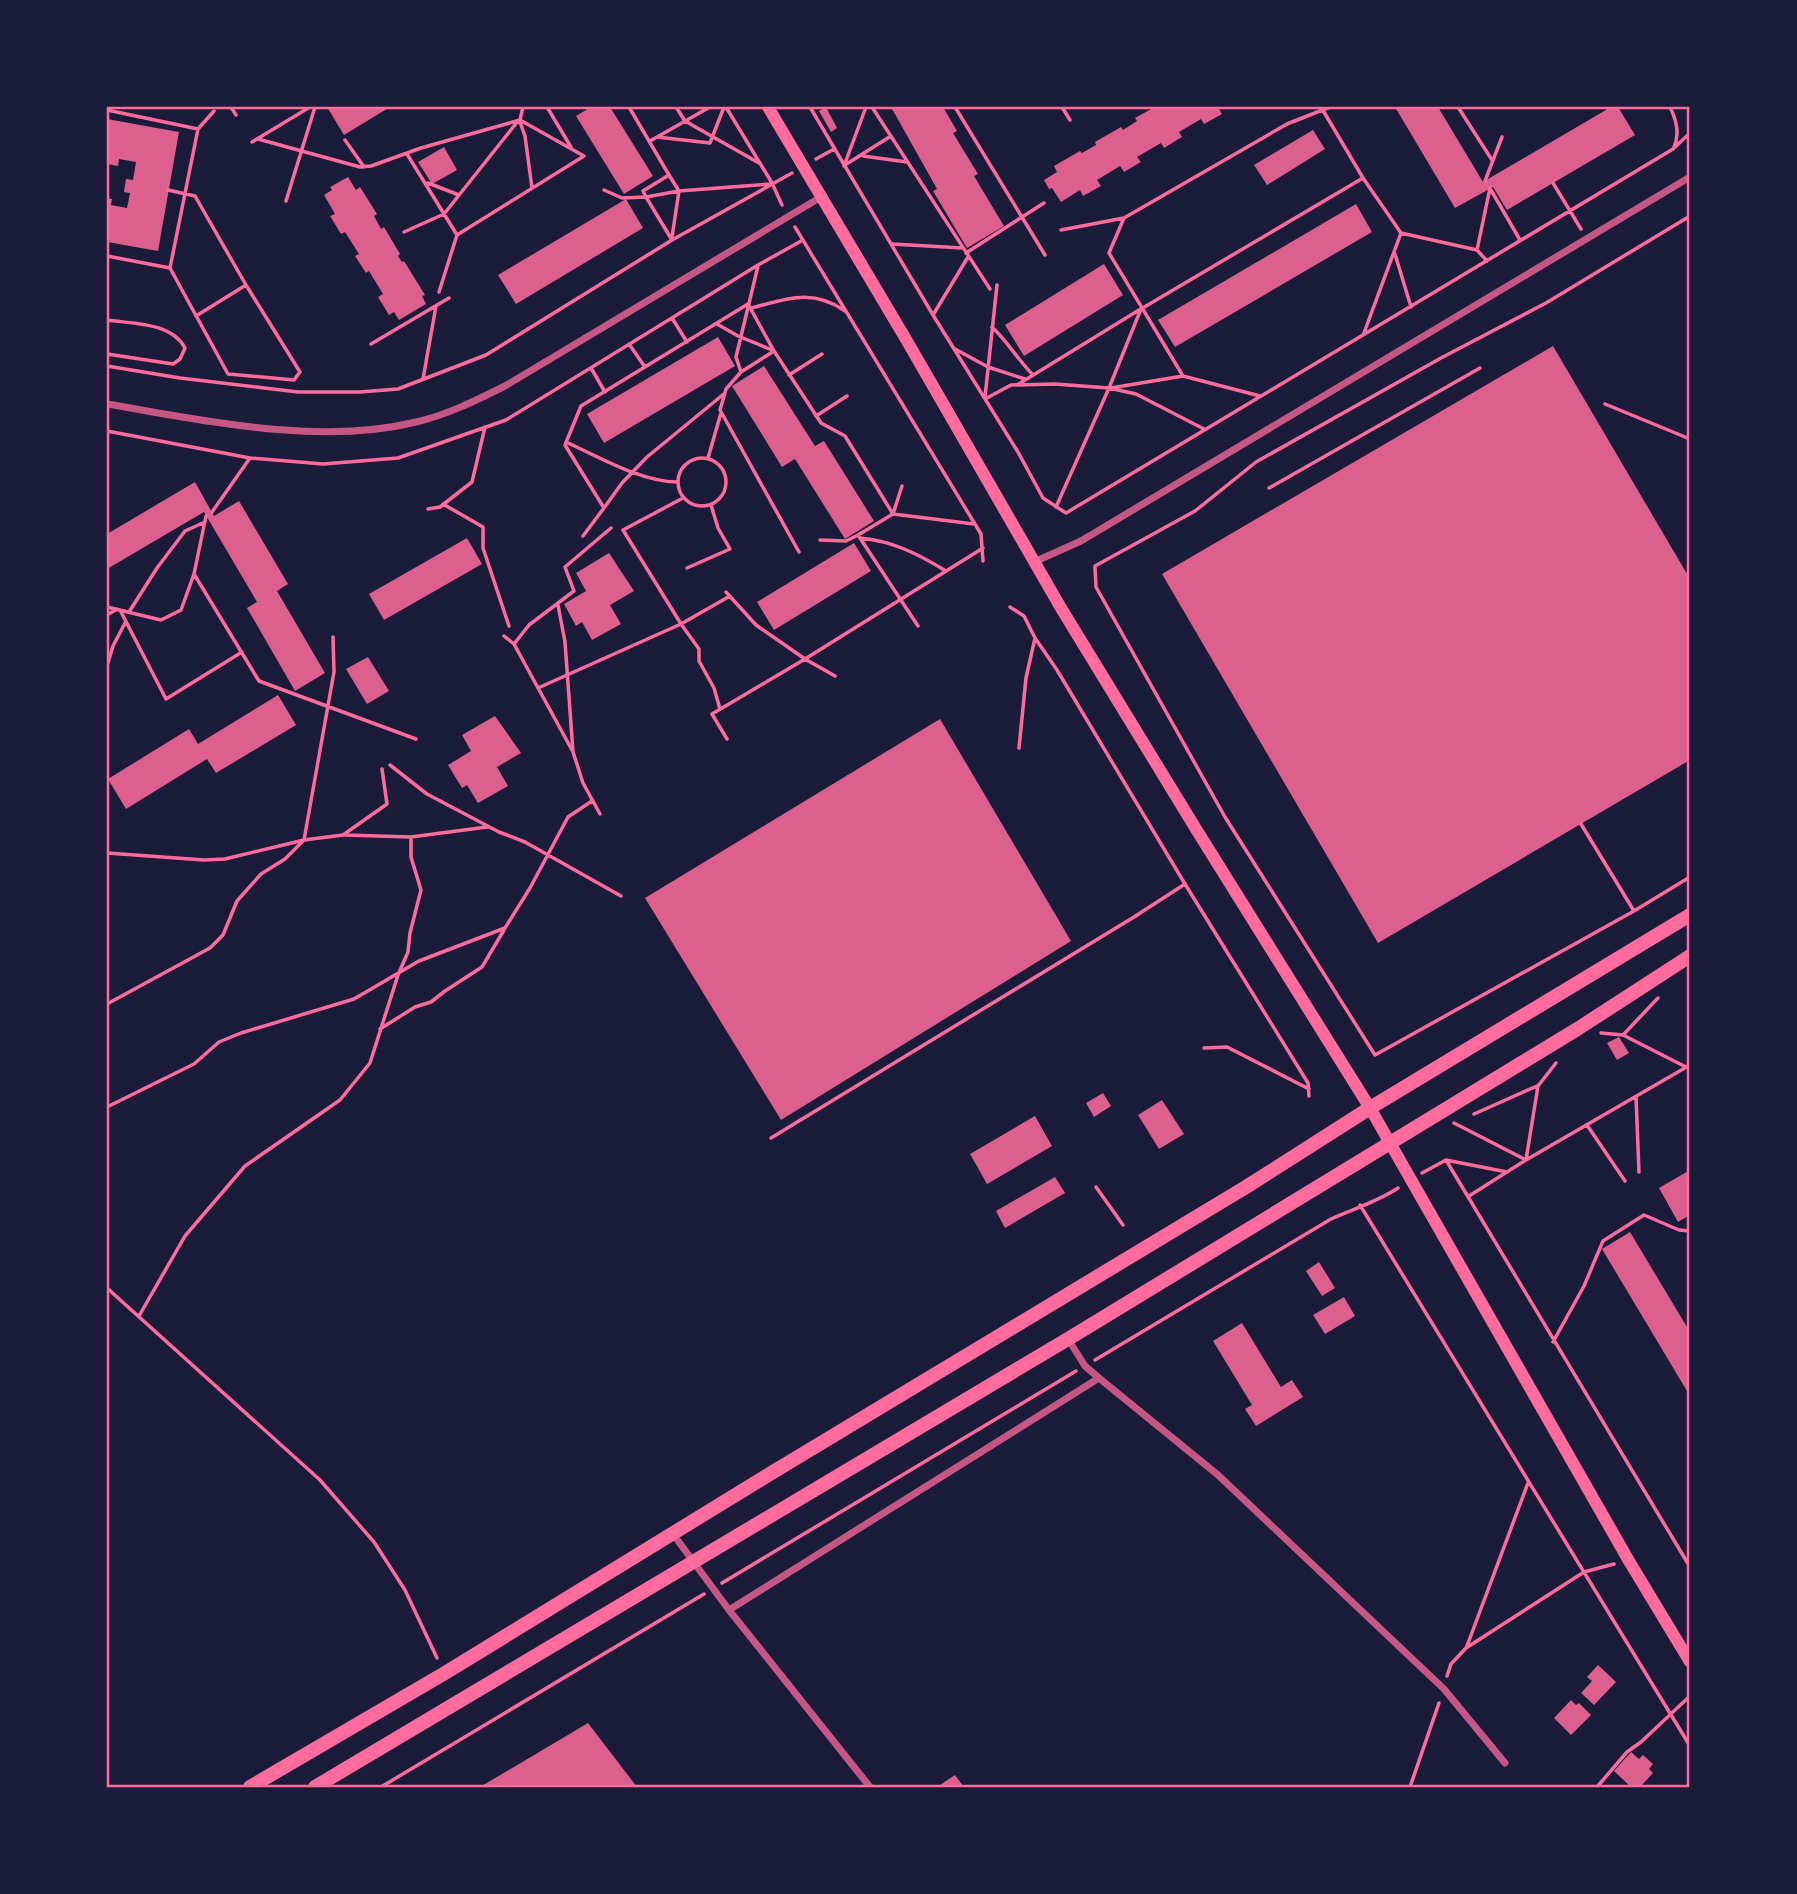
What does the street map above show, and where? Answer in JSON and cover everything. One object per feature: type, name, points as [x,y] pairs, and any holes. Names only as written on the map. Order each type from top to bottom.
[{"type":"highway","points":[[250,1787],[445,1673],[1690,915]]},
{"type":"highway","points":[[315,1787],[1068,1339],[1579,1028],[1690,957]]},
{"type":"main road","points":[[768,107],[1034,562],[1188,818],[1370,1108],[1629,1561],[1690,1662]]},
{"type":"street","points":[[1034,562],[1081,541],[1690,177]]},
{"type":"street","points":[[107,404],[240,424],[303,430],[345,431],[417,422],[452,410],[505,386],[821,197]]},
{"type":"street","points":[[1068,1339],[1085,1366],[1217,1475],[1444,1689],[1505,1763]]},
{"type":"street","points":[[729,1609],[1098,1378]]},
{"type":"street","points":[[672,1534],[870,1787]]},
{"type":"path","points":[[231,107],[236,115]]},
{"type":"path","points":[[252,142],[313,107]]},
{"type":"path","points":[[286,201],[313,107]]},
{"type":"path","points":[[404,232],[444,214],[520,120],[523,107]]},
{"type":"path","points":[[547,107],[572,149]]},
{"type":"path","points":[[631,107],[679,191],[672,240]]},
{"type":"path","points":[[676,107],[685,121],[761,164]]},
{"type":"path","points":[[650,141],[710,107]]},
{"type":"path","points":[[657,137],[710,143],[725,107]]},
{"type":"path","points":[[725,107],[772,184]]},
{"type":"path","points":[[810,107],[1043,498],[1066,513],[1673,149],[1690,133]]},
{"type":"path","points":[[844,166],[866,107]]},
{"type":"path","points":[[872,107],[990,289]]},
{"type":"path","points":[[955,107],[1045,255]]},
{"type":"path","points":[[1062,107],[1070,120]]},
{"type":"path","points":[[1061,230],[1124,218],[1287,124],[1330,107]]},
{"type":"path","points":[[1458,107],[1492,160]]},
{"type":"path","points":[[1670,107],[1677,128],[1673,149]]},
{"type":"path","points":[[1323,109],[1363,178],[1401,233],[1477,250],[1487,261]]},
{"type":"path","points":[[107,110],[198,129]]},
{"type":"path","points":[[168,190],[185,193],[195,196],[300,372],[294,380],[228,374],[170,268],[185,193],[198,129],[214,111]]},
{"type":"path","points":[[258,139],[364,167],[520,120],[584,156],[457,235],[439,292]]},
{"type":"path","points":[[520,120],[525,136],[532,188]]},
{"type":"path","points":[[844,166],[891,136]]},
{"type":"path","points":[[1485,181],[1502,137]]},
{"type":"path","points":[[345,139],[364,167]]},
{"type":"path","points":[[107,366],[298,392],[359,393],[398,389],[486,355],[672,240],[834,148]]},
{"type":"path","points":[[406,153],[457,235]]},
{"type":"path","points":[[860,155],[907,162]]},
{"type":"path","points":[[669,174],[643,191],[672,240]]},
{"type":"path","points":[[1017,385],[1363,178]]},
{"type":"path","points":[[426,182],[459,195]]},
{"type":"path","points":[[1553,183],[1588,238]]},
{"type":"path","points":[[604,190],[622,198],[772,184]]},
{"type":"path","points":[[1477,250],[1490,188],[1520,240]]},
{"type":"path","points":[[933,315],[967,255],[1044,202]]},
{"type":"path","points":[[1690,216],[1546,303],[1441,358],[1256,462],[1195,511],[1095,566],[1096,587],[1225,817],[1375,1055],[1690,877]]},
{"type":"path","points":[[1124,218],[1109,253],[1183,376]]},
{"type":"path","points":[[1364,334],[1401,233]]},
{"type":"path","points":[[803,240],[981,534],[983,561]]},
{"type":"path","points":[[891,244],[963,248]]},
{"type":"path","points":[[1394,251],[1411,307]]},
{"type":"path","points":[[107,256],[170,268]]},
{"type":"path","points":[[741,372],[736,357],[758,265]]},
{"type":"path","points":[[196,316],[246,285]]},
{"type":"path","points":[[985,399],[997,285]]},
{"type":"path","points":[[604,509],[565,445],[581,406],[750,306],[799,297],[828,299],[849,314]]},
{"type":"path","points":[[371,344],[449,298]]},
{"type":"path","points":[[423,379],[436,306]]},
{"type":"path","points":[[750,306],[774,351],[816,416],[821,423],[845,436],[892,514]]},
{"type":"path","points":[[1056,507],[1141,309]]},
{"type":"path","points":[[672,318],[687,342]]},
{"type":"path","points":[[107,320],[168,330],[180,338],[185,348],[180,359],[173,363],[107,354]]},
{"type":"path","points":[[717,324],[774,351]]},
{"type":"path","points":[[992,327],[1008,342],[1020,362],[1033,375]]},
{"type":"path","points":[[629,344],[645,367]]},
{"type":"path","points":[[953,348],[988,367],[1026,380]]},
{"type":"path","points":[[583,536],[633,472],[668,438],[724,393],[741,372],[774,351]]},
{"type":"path","points":[[789,375],[822,354]]},
{"type":"path","points":[[590,368],[605,392]]},
{"type":"path","points":[[1269,488],[1480,368]]},
{"type":"path","points":[[1109,388],[1183,376],[1262,397]]},
{"type":"path","points":[[985,399],[1017,385],[1055,384],[1109,388],[1136,394],[1204,429]]},
{"type":"path","points":[[724,393],[719,410],[799,552]]},
{"type":"path","points":[[816,416],[847,396]]},
{"type":"path","points":[[1605,404],[1690,439]]},
{"type":"path","points":[[708,459],[721,413]]},
{"type":"path","points":[[428,509],[440,507],[472,482],[485,427]]},
{"type":"path","points":[[566,442],[633,472],[663,482],[677,482]]},
{"type":"path","points":[[212,512],[250,458]]},
{"type":"path","points":[[696,458],[708,459],[719,465],[726,479],[723,495],[711,505],[695,506],[683,498],[677,482],[679,474],[696,458]]},
{"type":"path","points":[[820,541],[846,541],[859,536],[892,514],[902,486]]},
{"type":"path","points":[[683,498],[623,530],[699,649],[699,661],[714,688],[720,709]]},
{"type":"path","points":[[443,505],[483,527],[483,548],[509,626]]},
{"type":"path","points":[[687,568],[730,549],[718,528],[711,505]]},
{"type":"path","points":[[892,514],[974,524]]},
{"type":"path","points":[[107,607],[162,620],[181,610],[194,574],[206,516]]},
{"type":"path","points":[[129,612],[185,531],[205,522]]},
{"type":"path","points":[[514,644],[529,625],[574,591],[565,567],[611,528]]},
{"type":"path","points":[[859,536],[914,551],[946,572]]},
{"type":"path","points":[[859,536],[918,625]]},
{"type":"path","points":[[727,739],[712,714],[983,548]]},
{"type":"path","points":[[194,574],[259,681],[416,739]]},
{"type":"path","points":[[538,688],[681,624],[728,594],[756,625],[835,676]]},
{"type":"path","points":[[558,605],[565,642],[573,752]]},
{"type":"path","points":[[1010,607],[1024,616],[1308,1083],[1309,1096]]},
{"type":"path","points":[[118,610],[166,699],[242,652]]},
{"type":"path","points":[[107,615],[118,610]]},
{"type":"path","points":[[107,666],[113,646],[126,622]]},
{"type":"path","points":[[504,636],[514,644],[573,752],[583,783],[600,814]]},
{"type":"path","points":[[107,1004],[210,948],[223,935],[237,901],[261,874],[285,859],[304,840],[334,672],[333,637]]},
{"type":"path","points":[[1019,748],[1026,678],[1035,638]]},
{"type":"path","points":[[390,765],[427,794],[525,842],[621,896]]},
{"type":"path","points":[[343,835],[387,804],[382,769]]},
{"type":"path","points":[[380,1028],[415,1007],[431,1002],[482,967],[568,817],[592,801]]},
{"type":"path","points":[[1581,824],[1634,911]]},
{"type":"path","points":[[107,853],[214,860],[304,840],[343,835],[411,837],[490,826]]},
{"type":"path","points":[[139,1316],[185,1236],[245,1166],[340,1100],[370,1063],[408,952],[421,890],[411,857],[411,837]]},
{"type":"path","points":[[771,1138],[1185,884]]},
{"type":"path","points":[[107,1107],[194,1064],[219,1042],[354,999],[419,961],[505,928]]},
{"type":"path","points":[[1597,1032],[1623,1035],[1688,1066]]},
{"type":"path","points":[[1204,1048],[1227,1047],[1309,1090]]},
{"type":"path","points":[[1526,1160],[1452,1123],[1538,1086],[1560,1059]]},
{"type":"path","points":[[1469,1196],[1688,1066]]},
{"type":"path","points":[[1526,1160],[1538,1086]]},
{"type":"path","points":[[1636,1097],[1639,1172]]},
{"type":"path","points":[[1587,1125],[1625,1181]]},
{"type":"path","points":[[381,1787],[1331,1219],[1360,1205],[1379,1200],[1446,1160],[1507,1172]]},
{"type":"path","points":[[1446,1160],[1690,1567]]},
{"type":"path","points":[[1096,1186],[1123,1225]]},
{"type":"path","points":[[1360,1205],[1670,1714],[1689,1740],[1690,1746]]},
{"type":"path","points":[[1553,1342],[1584,1286],[1603,1241],[1644,1215],[1679,1230],[1690,1231]]},
{"type":"path","points":[[107,1288],[320,1480],[374,1542],[405,1590],[445,1673]]},
{"type":"path","points":[[1466,1648],[1529,1482]]},
{"type":"path","points":[[1410,1787],[1451,1664],[1466,1648],[1584,1572],[1629,1561]]},
{"type":"path","points":[[1597,1787],[1627,1752],[1690,1696]]},
{"type":"building","points":[[327,107],[390,107],[344,135]]},
{"type":"building","points":[[591,107],[610,107],[653,176],[624,194],[576,116]]},
{"type":"building","points":[[826,107],[837,128],[831,132],[819,111]]},
{"type":"building","points":[[891,107],[943,107],[957,131],[953,133],[978,174],[974,176],[1004,226],[967,248],[933,191],[937,189]]},
{"type":"building","points":[[1155,107],[1223,107],[1219,109],[1222,114],[1204,124],[1201,119],[1179,132],[1182,137],[1164,148],[1161,143],[1137,157],[1141,162],[1124,172],[1120,166],[1097,180],[1101,186],[1083,196],[1080,190],[1061,202],[1052,188],[1049,189],[1044,180],[1057,172],[1054,166],[1096,145],[1095,142],[1121,127],[1123,130],[1137,121],[1135,118]]},
{"type":"building","points":[[1395,107],[1438,107],[1483,182],[1611,107],[1618,107],[1635,135],[1507,210],[1493,187],[1455,208]]},
{"type":"building","points":[[107,119],[179,132],[158,251],[107,242],[107,198],[112,199],[111,205],[127,208],[130,193],[124,192],[126,179],[133,180],[136,162],[119,159],[118,166],[107,164]]},
{"type":"building","points":[[1313,130],[1325,149],[1267,185],[1254,165]]},
{"type":"building","points":[[444,147],[457,170],[432,184],[418,162]]},
{"type":"building","points":[[348,177],[356,190],[360,187],[377,214],[374,216],[381,229],[384,227],[400,254],[398,256],[425,295],[422,296],[426,304],[399,320],[394,312],[389,315],[378,297],[383,294],[369,271],[366,273],[355,256],[359,254],[345,232],[341,234],[330,216],[335,214],[324,195],[332,190],[330,187]]},
{"type":"building","points":[[626,199],[643,228],[516,304],[498,275]]},
{"type":"building","points":[[1356,204],[1372,232],[1175,347],[1158,320]]},
{"type":"building","points":[[1104,264],[1123,295],[1024,356],[1005,325]]},
{"type":"building","points":[[718,337],[735,366],[604,443],[587,414]]},
{"type":"building","points":[[1553,346],[1690,579],[1690,760],[1378,943],[1162,574]]},
{"type":"building","points":[[764,366],[815,446],[824,441],[874,521],[845,539],[795,459],[782,467],[732,386]]},
{"type":"building","points":[[195,482],[214,516],[239,501],[288,584],[277,591],[325,673],[295,691],[247,608],[257,602],[204,512],[107,569],[107,534]]},
{"type":"building","points":[[467,538],[482,564],[384,620],[369,594]]},
{"type":"building","points":[[854,543],[871,571],[774,630],[757,602]]},
{"type":"building","points":[[609,553],[634,591],[610,605],[621,624],[592,640],[582,622],[576,626],[564,604],[586,591],[576,573]]},
{"type":"building","points":[[368,657],[389,691],[367,704],[346,669]]},
{"type":"building","points":[[278,695],[296,725],[216,773],[207,759],[126,809],[108,779],[189,729],[198,744]]},
{"type":"building","points":[[495,716],[521,753],[497,767],[508,786],[478,803],[467,785],[462,788],[448,765],[471,751],[462,735]]},
{"type":"building","points":[[940,719],[1071,941],[781,1120],[645,898]]},
{"type":"building","points":[[1619,1037],[1629,1053],[1617,1060],[1607,1043]]},
{"type":"building","points":[[1103,1093],[1111,1106],[1094,1117],[1086,1103]]},
{"type":"building","points":[[1162,1100],[1184,1134],[1159,1149],[1138,1115]]},
{"type":"building","points":[[1035,1116],[1052,1146],[987,1184],[970,1154]]},
{"type":"building","points":[[1690,1170],[1690,1215],[1678,1222],[1659,1188]]},
{"type":"building","points":[[1055,1177],[1065,1193],[1005,1228],[996,1211]]},
{"type":"building","points":[[1630,1232],[1690,1332],[1690,1396],[1602,1249]]},
{"type":"building","points":[[1319,1262],[1335,1288],[1322,1296],[1306,1271]]},
{"type":"building","points":[[1344,1297],[1355,1316],[1325,1334],[1313,1315]]},
{"type":"building","points":[[1242,1323],[1281,1387],[1292,1380],[1303,1397],[1256,1426],[1245,1409],[1252,1405],[1213,1341]]},
{"type":"building","points":[[1598,1665],[1616,1682],[1594,1705],[1581,1693],[1592,1681],[1587,1677]]},
{"type":"building","points":[[1571,1700],[1576,1705],[1579,1703],[1591,1715],[1571,1735],[1554,1718]]},
{"type":"building","points":[[588,1723],[637,1787],[480,1787]]},
{"type":"building","points":[[1631,1752],[1639,1759],[1643,1755],[1653,1764],[1649,1769],[1653,1773],[1640,1787],[1631,1787],[1614,1771]]},
{"type":"building","points":[[955,1775],[964,1787],[937,1787]]}]
